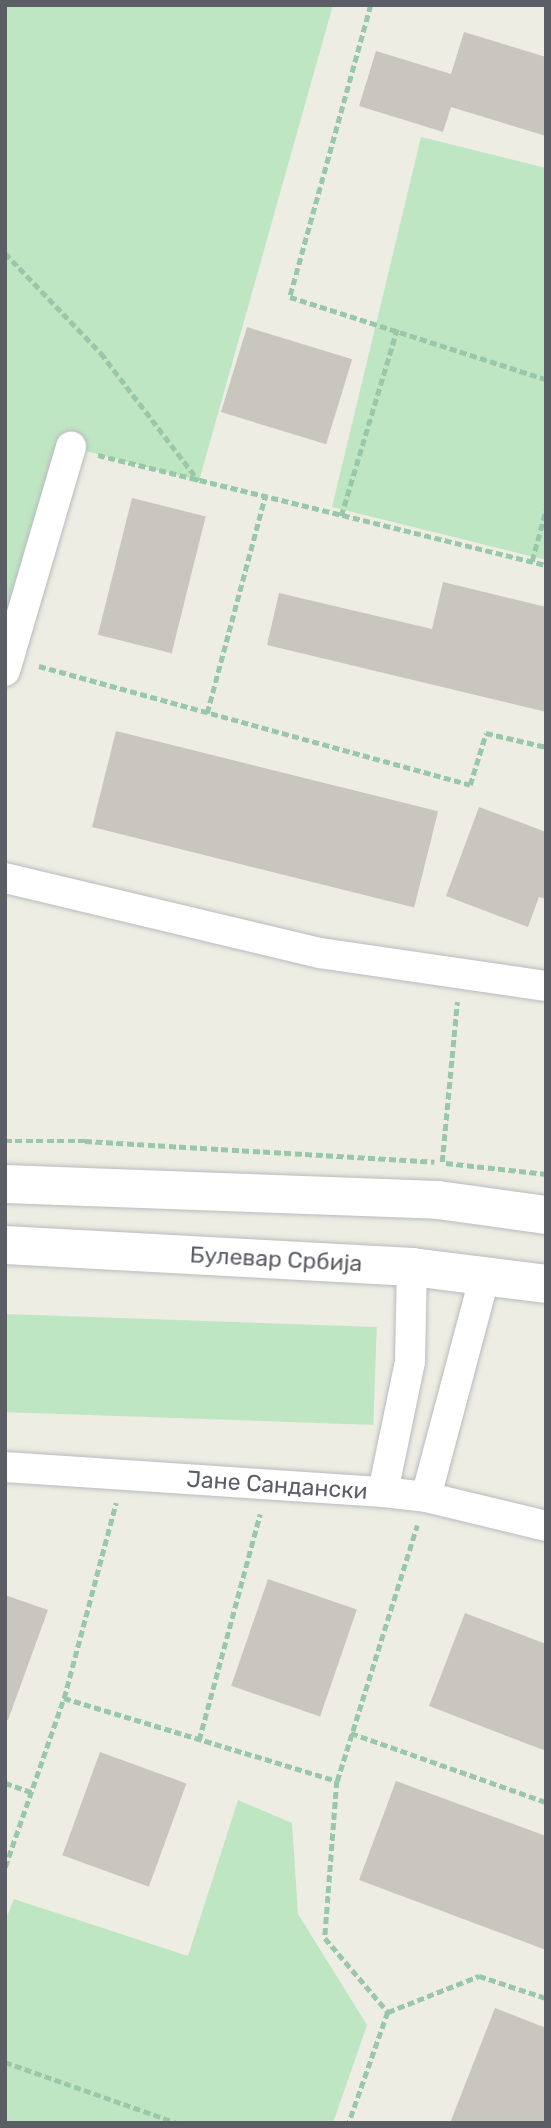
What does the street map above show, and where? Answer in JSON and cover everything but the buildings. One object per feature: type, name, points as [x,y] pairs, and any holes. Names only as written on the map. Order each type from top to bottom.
[{"type":"street","points":[[5,671],[71,447]]},
{"type":"street","points":[[5,878],[320,953],[460,977],[546,986]]},
{"type":"street","points":[[5,1184],[438,1200],[546,1215]]},
{"type":"street","name":"Булевар Србија","points":[[5,1245],[412,1267],[546,1284]]},
{"type":"street","points":[[383,1492],[410,1362],[412,1267]]},
{"type":"street","points":[[426,1497],[485,1275]]},
{"type":"street","name":"Јане Сандански","points":[[5,1466],[383,1492],[426,1497],[546,1526]]},
{"type":"path","points":[[371,5],[290,297],[397,329],[546,379]]},
{"type":"path","points":[[5,253],[101,353],[199,481]]},
{"type":"path","points":[[341,516],[397,329]]},
{"type":"path","points":[[71,447],[199,481],[546,565]]},
{"type":"path","points":[[207,713],[265,497]]},
{"type":"path","points":[[532,561],[546,509]]},
{"type":"path","points":[[44,668],[470,785],[486,733],[546,747]]},
{"type":"path","points":[[442,1162],[460,977]]},
{"type":"path","points":[[5,1141],[85,1141],[442,1162],[546,1174]]},
{"type":"path","points":[[5,1867],[64,1698],[123,1475]]},
{"type":"path","points":[[199,1740],[268,1484]]},
{"type":"path","points":[[388,2012],[326,1938],[337,1781],[426,1497]]},
{"type":"path","points":[[64,1698],[337,1781]]},
{"type":"path","points":[[351,1733],[546,1802]]},
{"type":"path","points":[[5,1783],[32,1792]]},
{"type":"path","points":[[349,2123],[388,2012],[479,1976],[546,1998]]},
{"type":"path","points":[[5,2062],[177,2123]]},
{"type":"green space","points":[[5,5],[333,5],[199,481],[71,447],[5,667]]},
{"type":"green space","points":[[421,137],[546,168],[546,560],[332,507]]},
{"type":"green space","points":[[5,1314],[377,1327],[373,1425],[5,1412]]},
{"type":"green space","points":[[238,1800],[292,1823],[298,1914],[367,2025],[333,2123],[5,2123],[5,1921],[14,1899],[188,1956]]}]
